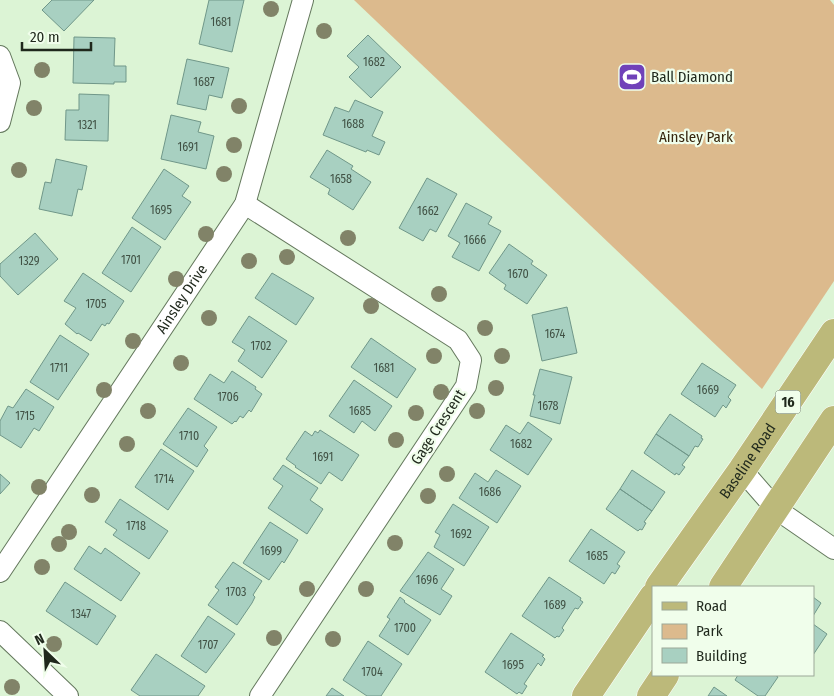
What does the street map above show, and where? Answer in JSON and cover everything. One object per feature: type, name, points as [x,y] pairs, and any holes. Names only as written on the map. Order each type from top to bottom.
[{"type":"main road","name":"Baseline Road","points":[[660,586],[742,470],[834,334]]},
{"type":"main road","points":[[725,586],[834,420]]},
{"type":"main road","points":[[586,696],[652,598]]},
{"type":"main road","points":[[651,696],[664,676]]},
{"type":"street","name":"Ainsley Drive","points":[[0,572],[245,204],[303,0]]},
{"type":"street","points":[[0,56],[10,83],[0,122]]},
{"type":"street","name":"Gage Crescent","points":[[245,204],[458,340],[471,360],[466,386],[260,696]]},
{"type":"street","points":[[742,470],[776,508],[834,549]]},
{"type":"street","points":[[0,631],[68,696]]},
{"type":"green space","name":"Ainsley Park","points":[[354,0],[830,0],[834,5],[834,281],[762,389]]},
{"type":"building","points":[[52,0],[94,0],[64,31],[42,10]]},
{"type":"building","points":[[209,0],[244,0],[232,52],[199,44]]},
{"type":"building","points":[[368,35],[401,67],[371,98],[349,77],[359,67],[347,56]]},
{"type":"building","points":[[74,37],[115,38],[114,66],[126,66],[126,82],[114,82],[114,84],[73,83]]},
{"type":"building","points":[[187,59],[229,68],[222,98],[209,95],[206,110],[177,104]]},
{"type":"building","points":[[79,94],[109,95],[108,141],[65,140],[66,110],[79,110]]},
{"type":"building","points":[[355,100],[383,112],[372,136],[385,142],[379,155],[367,150],[366,152],[323,135],[335,107],[349,112]]},
{"type":"building","points":[[171,115],[201,122],[198,132],[214,136],[206,169],[161,159]]},
{"type":"building","points":[[327,150],[353,166],[351,169],[371,182],[353,210],[328,194],[330,189],[310,177]]},
{"type":"building","points":[[56,159],[87,166],[82,190],[78,189],[72,216],[39,209],[45,182],[51,183]]},
{"type":"building","points":[[164,169],[189,186],[182,196],[191,202],[165,240],[132,218]]},
{"type":"building","points":[[427,178],[457,194],[436,232],[430,229],[423,241],[399,228]]},
{"type":"building","points":[[466,203],[492,217],[488,224],[501,231],[479,271],[452,257],[460,243],[448,236]]},
{"type":"building","points":[[132,227],[161,247],[131,292],[102,273]]},
{"type":"building","points":[[35,233],[58,259],[18,295],[0,276],[0,264]]},
{"type":"building","points":[[509,244],[533,261],[531,264],[547,275],[527,304],[504,289],[506,285],[489,273]]},
{"type":"building","points":[[83,273],[124,301],[109,324],[107,323],[105,326],[102,324],[91,341],[77,334],[65,324],[76,308],[64,301]]},
{"type":"building","points":[[272,273],[314,298],[296,325],[255,298]]},
{"type":"building","points":[[567,307],[577,353],[542,361],[532,315]]},
{"type":"building","points":[[249,316],[287,341],[262,378],[238,361],[245,350],[232,342]]},
{"type":"building","points":[[60,335],[89,354],[58,400],[30,382]]},
{"type":"building","points":[[371,338],[416,369],[397,398],[351,367]]},
{"type":"building","points":[[702,363],[736,385],[728,397],[731,400],[726,408],[723,405],[715,417],[681,394]]},
{"type":"building","points":[[540,369],[572,377],[560,424],[530,416]]},
{"type":"building","points":[[232,371],[256,387],[255,389],[262,394],[251,412],[249,410],[243,418],[240,416],[232,424],[194,399],[210,374],[224,383]]},
{"type":"building","points":[[354,380],[392,406],[375,431],[362,421],[354,433],[329,416]]},
{"type":"building","points":[[26,389],[54,407],[39,431],[34,428],[21,448],[0,435],[0,421],[8,406],[13,408]]},
{"type":"building","points":[[188,408],[217,427],[204,446],[208,450],[197,467],[163,444]]},
{"type":"building","points":[[670,414],[702,436],[701,438],[703,439],[698,447],[695,446],[689,456],[656,434]]},
{"type":"building","points":[[528,422],[552,439],[528,475],[490,450],[506,425],[520,434]]},
{"type":"building","points":[[320,430],[359,455],[342,481],[329,472],[321,484],[286,459],[305,431],[312,436],[315,431],[318,433]]},
{"type":"building","points":[[656,434],[689,456],[682,465],[685,467],[679,475],[676,473],[675,475],[644,453]]},
{"type":"building","points":[[161,449],[194,471],[168,510],[135,487]]},
{"type":"building","points":[[283,465],[318,488],[310,500],[323,509],[307,534],[268,508],[283,486],[273,479]]},
{"type":"building","points":[[496,470],[521,486],[497,523],[459,498],[475,473],[488,482]]},
{"type":"building","points":[[632,470],[665,492],[652,511],[620,489]]},
{"type":"building","points":[[0,474],[10,483],[0,494]]},
{"type":"building","points":[[620,489],[652,511],[644,522],[646,523],[642,530],[638,531],[606,509]]},
{"type":"building","points":[[120,499],[168,531],[149,559],[113,535],[117,530],[105,522]]},
{"type":"building","points":[[453,504],[489,527],[464,566],[434,547],[440,535],[435,532]]},
{"type":"building","points":[[270,522],[298,540],[284,563],[282,561],[269,580],[243,563]]},
{"type":"building","points":[[591,529],[625,552],[617,564],[620,566],[615,574],[612,572],[604,584],[569,561]]},
{"type":"building","points":[[89,546],[101,554],[105,548],[140,573],[121,601],[74,569]]},
{"type":"building","points":[[428,552],[454,569],[441,589],[452,596],[440,615],[400,591]]},
{"type":"building","points":[[233,562],[262,581],[253,595],[255,597],[252,603],[237,625],[208,605],[219,590],[215,587]]},
{"type":"building","points":[[549,577],[581,598],[580,600],[583,602],[578,609],[575,608],[562,628],[564,630],[559,637],[555,638],[522,616]]},
{"type":"building","points":[[65,582],[116,616],[97,645],[46,611]]},
{"type":"building","points":[[400,597],[404,602],[431,620],[408,655],[379,636],[390,619],[387,617]]},
{"type":"building","points":[[814,598],[821,603],[814,614]]},
{"type":"building","points":[[208,616],[235,634],[206,673],[181,656]]},
{"type":"building","points":[[814,625],[827,634],[814,654]]},
{"type":"building","points":[[511,633],[544,655],[542,656],[545,659],[541,666],[538,663],[524,684],[527,686],[522,694],[519,692],[517,694],[485,672]]},
{"type":"building","points":[[368,641],[402,664],[381,696],[367,696],[343,680]]},
{"type":"building","points":[[156,654],[205,686],[198,696],[140,696],[131,690]]},
{"type":"building","points":[[737,676],[778,677],[765,696],[758,696],[735,680]]},
{"type":"building","points":[[714,687],[727,696],[708,696]]},
{"type":"building","points":[[332,688],[344,696],[326,696]]},
{"type":"place","name":"Ball Diamond","points":[[632,77]]}]
